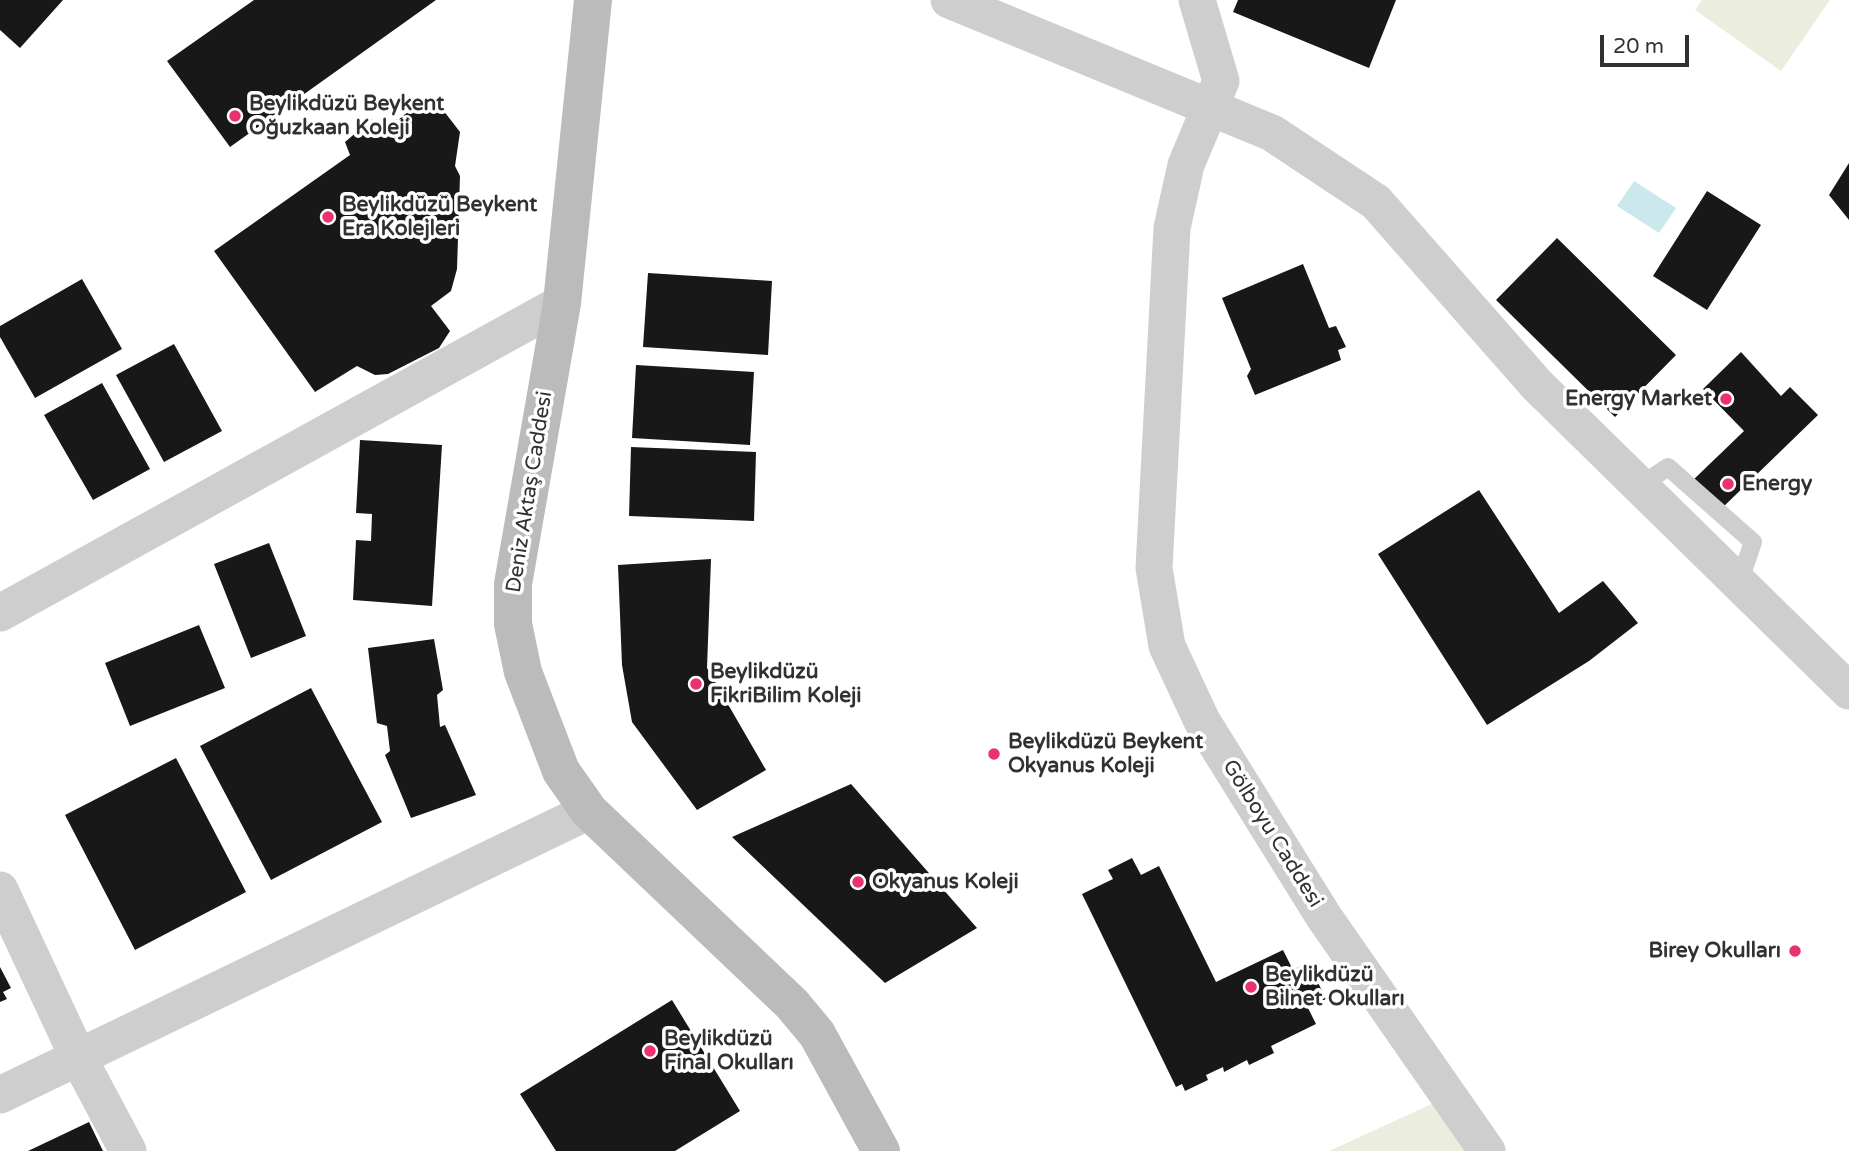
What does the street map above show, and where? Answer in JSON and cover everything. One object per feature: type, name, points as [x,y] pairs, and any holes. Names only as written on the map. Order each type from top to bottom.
[{"type":"street","name":"Deniz Aktaş Caddesi","points":[[593,0],[562,303],[513,584],[513,624],[523,672],[546,738],[561,771],[589,811],[792,1004],[817,1034],[881,1151]]},
{"type":"street","points":[[949,0],[1272,133],[1376,202],[1537,385],[1849,691]]},
{"type":"street","name":"Gölboyu Caddesi","points":[[1197,0],[1215,51],[1221,81],[1186,165],[1172,228],[1154,568],[1167,646],[1202,721],[1324,917],[1488,1151]]},
{"type":"street","points":[[0,613],[562,303]]},
{"type":"street","points":[[0,1095],[77,1055],[589,811]]},
{"type":"street","points":[[0,890],[77,1055],[128,1151]]},
{"type":"shaded area","points":[[1702,0],[1830,0],[1781,71],[1695,10]]},
{"type":"shaded area","points":[[1449,1096],[1487,1151],[1329,1151]]},
{"type":"water","points":[[1634,181],[1676,208],[1659,233],[1617,206]]},
{"type":"building","points":[[0,0],[63,0],[20,48],[0,30]]},
{"type":"building","points":[[254,0],[436,0],[230,147],[167,61]]},
{"type":"building","points":[[1238,0],[1396,0],[1369,68],[1233,12]]},
{"type":"building","points":[[433,97],[460,132],[455,166],[460,176],[457,269],[451,291],[431,306],[450,331],[439,348],[388,374],[375,375],[357,366],[315,392],[214,251],[350,155],[345,142],[372,119],[378,131]]},
{"type":"building","points":[[1849,163],[1849,220],[1829,195]]},
{"type":"building","points":[[1707,191],[1761,225],[1707,310],[1653,276]]},
{"type":"building","points":[[1557,238],[1676,355],[1615,417],[1496,300]]},
{"type":"building","points":[[1303,264],[1329,328],[1336,326],[1346,347],[1338,350],[1341,360],[1255,395],[1247,376],[1251,369],[1222,298]]},
{"type":"building","points":[[648,273],[772,281],[768,355],[643,347]]},
{"type":"building","points":[[82,279],[122,349],[35,398],[0,337],[0,326]]},
{"type":"building","points":[[174,344],[222,431],[164,462],[116,375]]},
{"type":"building","points":[[1741,352],[1781,396],[1790,387],[1818,415],[1719,511],[1691,482],[1744,431],[1703,389]]},
{"type":"building","points":[[636,365],[754,372],[750,445],[632,438]]},
{"type":"building","points":[[102,383],[150,469],[93,500],[44,415]]},
{"type":"building","points":[[360,440],[442,445],[432,606],[353,600],[356,540],[371,541],[372,514],[356,513]]},
{"type":"building","points":[[631,447],[756,452],[754,521],[629,516]]},
{"type":"building","points":[[1479,490],[1559,613],[1603,581],[1638,623],[1589,661],[1487,725],[1378,554]]},
{"type":"building","points":[[269,543],[306,636],[251,658],[214,564]]},
{"type":"building","points":[[711,559],[707,668],[766,770],[697,810],[632,722],[622,665],[618,565]]},
{"type":"building","points":[[199,625],[225,688],[130,726],[105,663]]},
{"type":"building","points":[[434,639],[443,690],[437,695],[440,727],[445,725],[476,795],[411,818],[385,755],[390,751],[387,726],[377,723],[368,648]]},
{"type":"building","points":[[311,688],[382,822],[271,880],[200,746]]},
{"type":"building","points":[[176,758],[246,892],[135,950],[65,815]]},
{"type":"building","name":"Okyanus Koleji","points":[[851,784],[977,928],[885,983],[732,837]]},
{"type":"building","points":[[1132,858],[1141,875],[1159,866],[1216,982],[1283,950],[1293,970],[1308,962],[1326,999],[1308,1008],[1316,1024],[1271,1046],[1274,1053],[1249,1065],[1247,1060],[1224,1072],[1223,1067],[1206,1075],[1208,1080],[1185,1091],[1182,1084],[1176,1087],[1082,894],[1113,879],[1108,870]]},
{"type":"building","points":[[0,967],[11,988],[3,992],[7,999],[0,1002]]},
{"type":"building","points":[[672,1000],[740,1111],[675,1151],[556,1151],[520,1094]]},
{"type":"building","points":[[89,1122],[103,1151],[28,1151]]},
{"type":"place","name":"Beylikdüzü Beykent Oğuzkaan Koleji","points":[[235,116]]},
{"type":"place","name":"Beylikdüzü Beykent Era Kolejleri","points":[[328,217]]},
{"type":"place","name":"Energy Market","points":[[1726,399]]},
{"type":"place","name":"Energy","points":[[1728,484]]},
{"type":"place","name":"Beylikdüzü FikriBilim Koleji","points":[[696,684]]},
{"type":"place","name":"Beylikdüzü Beykent Okyanus Koleji","points":[[994,754]]},
{"type":"place","name":"Okyanus Koleji","points":[[858,882]]},
{"type":"place","name":"Birey Okulları","points":[[1795,951]]},
{"type":"place","name":"Beylikdüzü Bilnet Okulları","points":[[1251,987]]},
{"type":"place","name":"Beylikdüzü Final Okulları","points":[[650,1051]]}]
